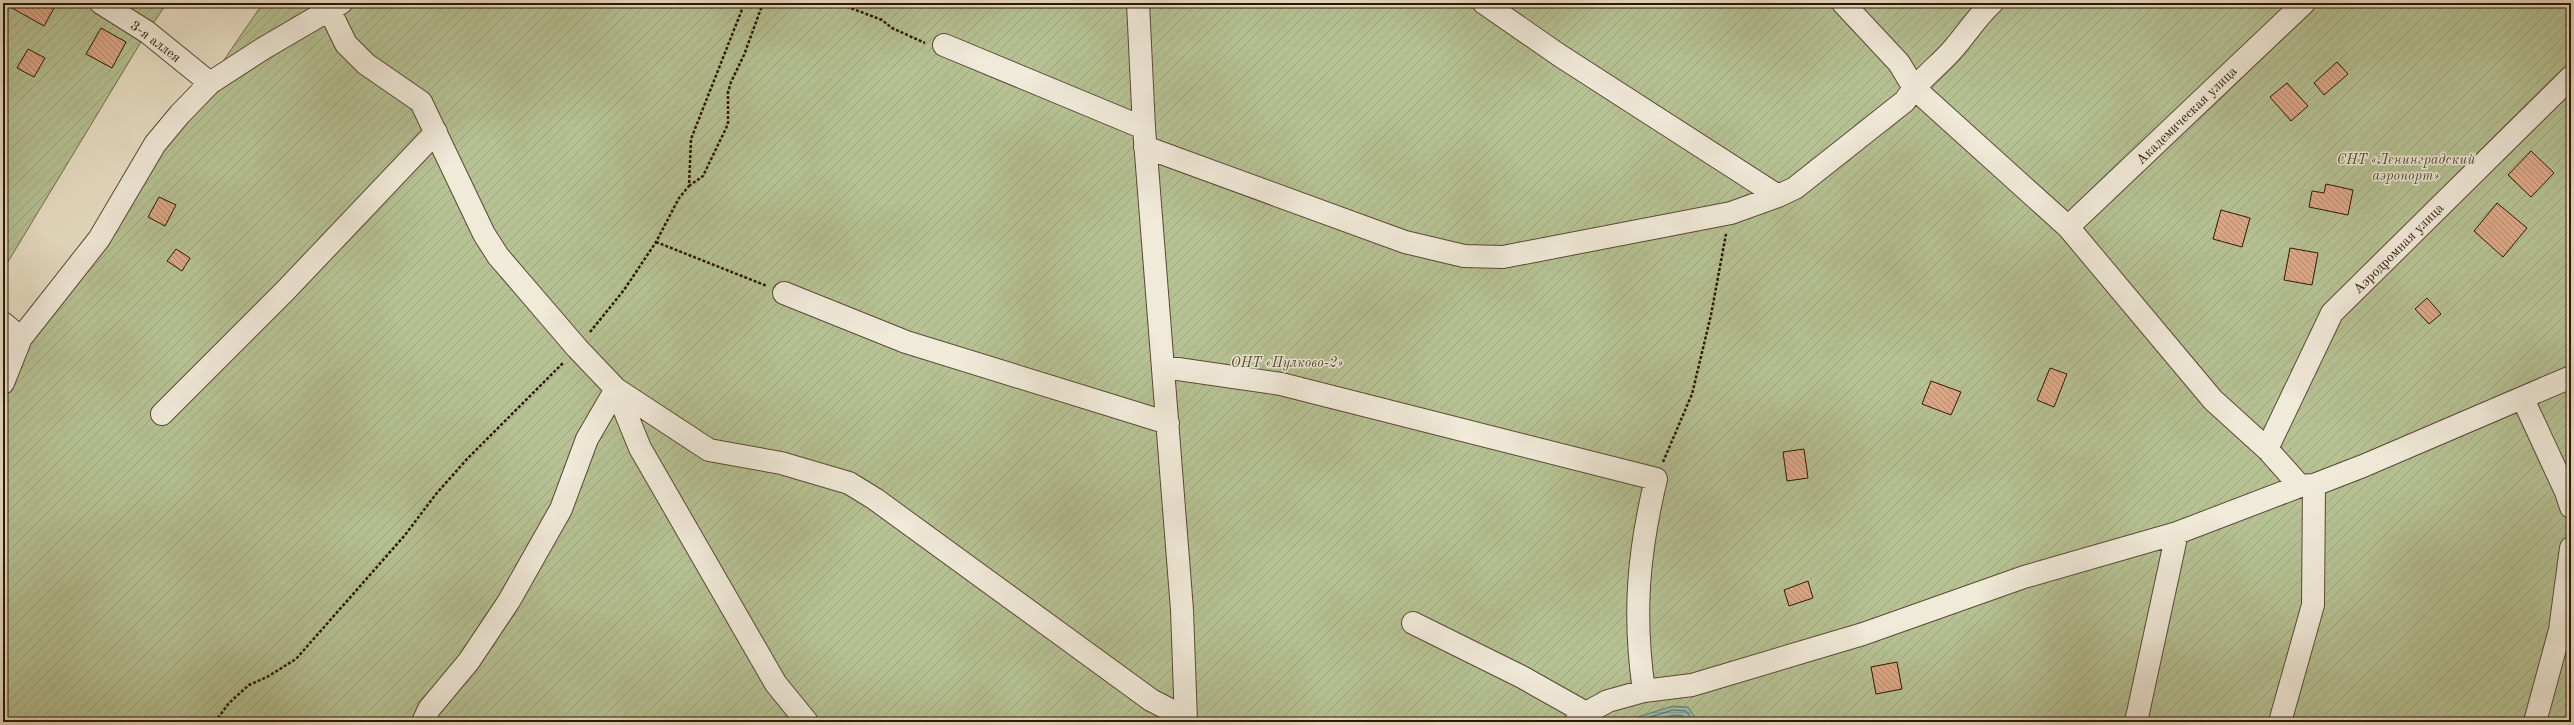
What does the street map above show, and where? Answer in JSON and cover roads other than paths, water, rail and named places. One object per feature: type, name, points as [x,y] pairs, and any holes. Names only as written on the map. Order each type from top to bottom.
[{"type":"street","name":"3-я аллея","points":[[101,3],[147,32],[210,83]]},
{"type":"street","points":[[1138,3],[1145,138],[1182,610],[1186,720]]},
{"type":"street","points":[[1484,3],[1560,55],[1778,196]]},
{"type":"street","points":[[1843,3],[1899,63],[1914,88],[2068,227],[2214,400],[2307,485],[2313,605],[2280,722]]},
{"type":"street","points":[[944,45],[1145,138],[1405,242],[1464,256],[1503,257],[1731,213],[1778,196],[1800,184],[1905,101],[1914,88],[1954,49],[1978,16],[1992,3]]},
{"type":"street","name":"Академическая улица","points":[[2068,227],[2304,3]]},
{"type":"street","points":[[3,383],[21,338],[99,239],[155,144],[210,83],[332,5],[346,44],[366,64],[421,102],[484,234],[498,256],[577,348],[616,389],[709,450],[781,463],[849,483],[874,499],[1151,700],[1186,720]]},
{"type":"street","name":"Аэродромная улица","points":[[2267,449],[2332,313],[2571,77]]},
{"type":"street","points":[[162,414],[286,290],[436,132]]},
{"type":"street","points":[[784,293],[906,342],[1168,423]]},
{"type":"street","points":[[3,323],[21,338]]},
{"type":"street","points":[[1164,367],[1280,384],[1656,479],[1644,528],[1637,601],[1638,647],[1644,691]]},
{"type":"street","points":[[1413,623],[1522,677],[1581,718],[1608,701],[1644,691],[1692,685],[1863,634],[2024,577],[2177,533],[2307,485],[2522,399],[2571,377]]},
{"type":"street","points":[[423,722],[430,709],[469,661],[509,601],[561,509],[587,439],[616,389]]},
{"type":"street","points":[[616,389],[640,448],[776,684],[807,722]]},
{"type":"street","points":[[2522,399],[2566,492],[2571,508]]},
{"type":"street","points":[[2136,722],[2177,533]]},
{"type":"street","points":[[2535,722],[2560,630],[2571,548]]},
{"type":"water","points":[[1673,706],[1688,707],[1698,722],[1622,722]]},
{"type":"park label","name":"СНТ «Ленинградский аэропорт»","points":[[2406,168]]},
{"type":"park label","name":"ОНТ «Пулково-2»","points":[[1287,362]]}]
